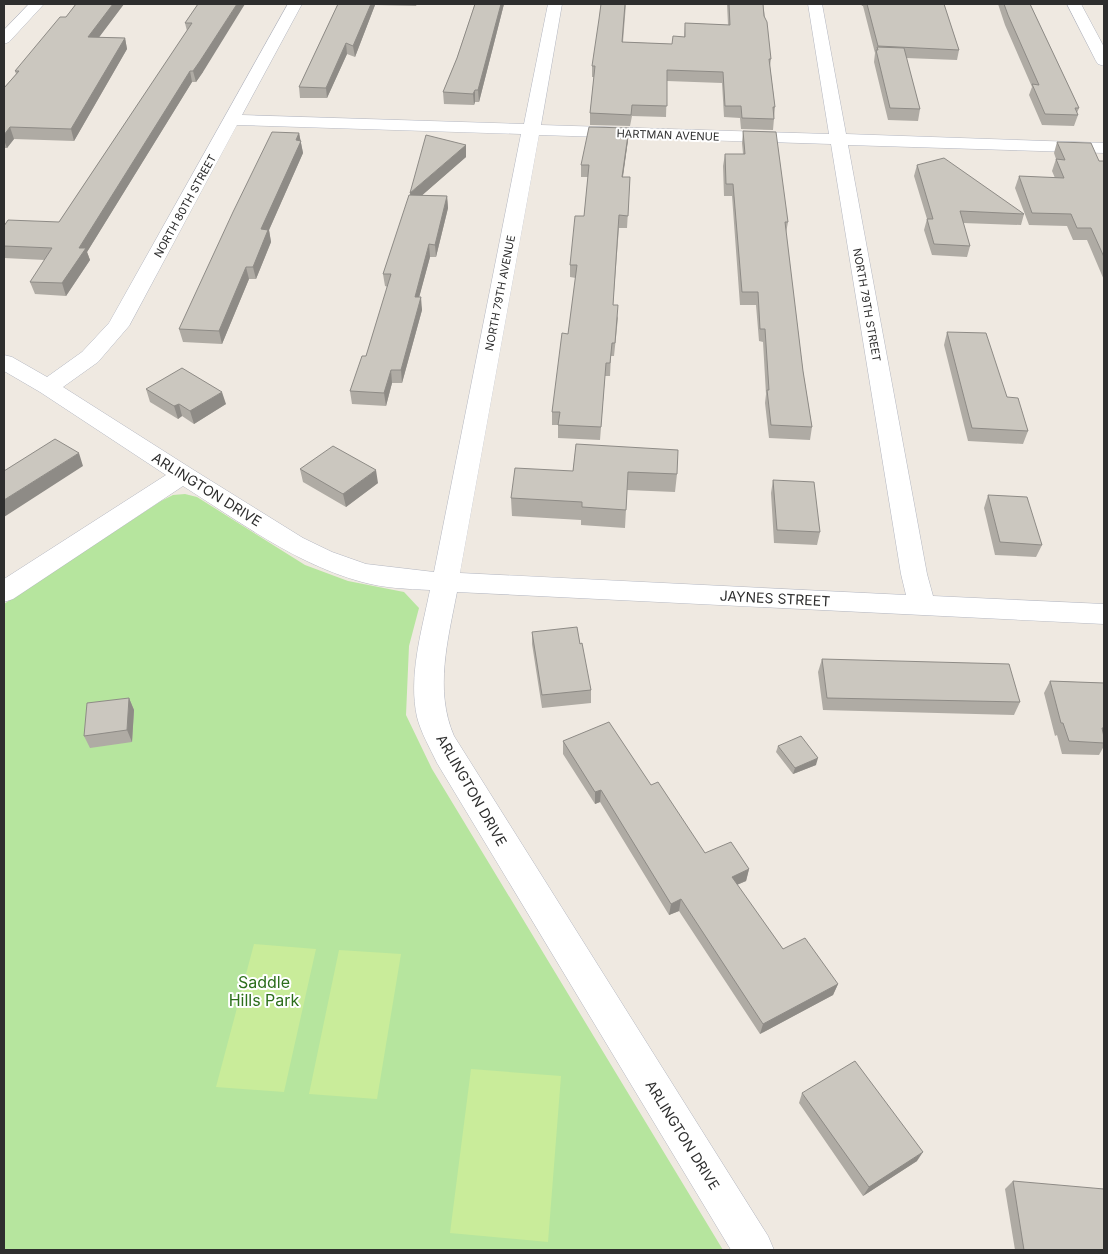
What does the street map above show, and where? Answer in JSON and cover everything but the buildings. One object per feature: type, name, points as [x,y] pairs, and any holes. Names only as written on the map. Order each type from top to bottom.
[{"type":"street","points":[[4,39],[37,4]]},
{"type":"street","name":"NORTH 80TH STREET","points":[[48,387],[90,357],[118,326],[295,4]]},
{"type":"street","name":"NORTH 79TH AVENUE","points":[[445,582],[555,4]]},
{"type":"street","name":"NORTH 79TH STREET","points":[[815,4],[914,574],[922,605]]},
{"type":"street","points":[[1074,4],[1104,61]]},
{"type":"street","name":"HARTMAN AVENUE","points":[[232,120],[1104,148]]},
{"type":"street","name":"ARLINGTON DRIVE","points":[[4,362],[48,387],[183,475],[294,544],[323,559],[364,573],[394,578],[445,582],[430,669],[430,705],[437,732],[448,754],[754,1250]]},
{"type":"street","points":[[4,592],[183,475]]},
{"type":"street","name":"JAYNES STREET","points":[[445,582],[1104,614]]},
{"type":"green space","name":"Saddle Hills Park","points":[[185,494],[197,497],[305,565],[348,581],[404,592],[419,608],[409,646],[406,715],[432,769],[723,1250],[4,1250],[4,604],[161,501],[173,495]]},
{"type":"green space","points":[[254,944],[316,949],[284,1092],[216,1087]]},
{"type":"green space","points":[[339,950],[401,954],[377,1099],[309,1094]]},
{"type":"green space","points":[[471,1069],[561,1076],[548,1242],[450,1233]]}]
